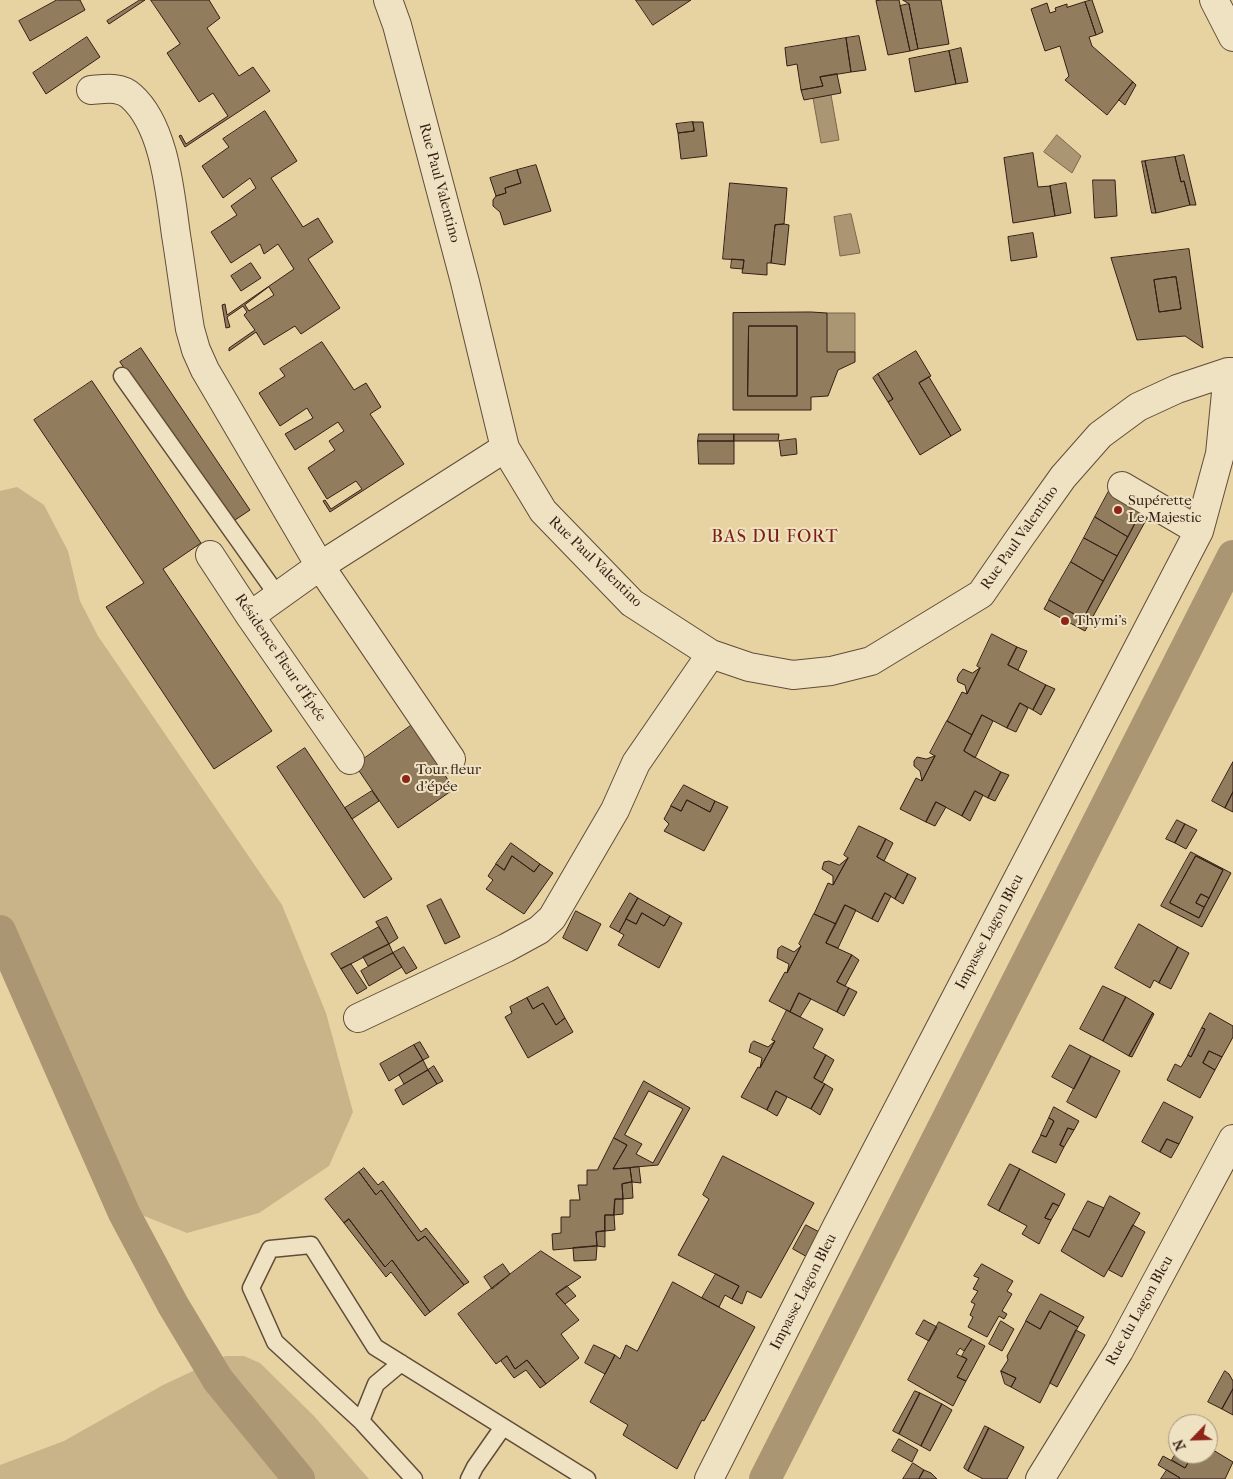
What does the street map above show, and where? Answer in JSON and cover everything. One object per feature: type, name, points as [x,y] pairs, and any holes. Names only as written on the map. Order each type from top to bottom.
[{"type":"street","name":"Rue Paul Valentino","points":[[388,0],[399,34],[463,273],[505,448],[543,511],[632,603],[711,654],[749,667],[793,675],[831,671],[871,661],[981,594],[1063,477],[1100,434],[1138,407],[1177,388],[1231,372]]},
{"type":"street","points":[[1214,0],[1233,37]]},
{"type":"street","points":[[91,90],[115,88],[131,96],[145,113],[156,134],[166,166],[190,329],[196,350],[205,370],[320,566],[451,759]]},
{"type":"street","name":"Impasse Lagon Bleu","points":[[710,1479],[837,1226],[1200,531],[1220,454],[1231,372]]},
{"type":"street","points":[[250,616],[320,566],[505,448]]},
{"type":"street","points":[[1122,486],[1200,531]]},
{"type":"street","name":"Résidence Fleur d'Épée","points":[[210,554],[250,616],[350,760]]},
{"type":"street","points":[[358,1018],[514,943],[539,930],[552,918],[616,810],[636,763],[711,654]]},
{"type":"street","name":"Rue du Lagon Bleu","points":[[1040,1479],[1119,1351],[1233,1139]]},
{"type":"lane","points":[[122,376],[278,596]]},
{"type":"lane","points":[[414,1479],[361,1421],[275,1342],[251,1288],[270,1249],[311,1245],[375,1347],[587,1479]]},
{"type":"lane","points":[[361,1421],[376,1384],[401,1362]]},
{"type":"lane","points":[[469,1479],[475,1467],[503,1427]]},
{"type":"shaded area","points":[[831,95],[839,140],[821,143],[813,98]]},
{"type":"shaded area","points":[[1057,135],[1081,156],[1072,173],[1044,152]]},
{"type":"shaded area","points":[[851,214],[860,253],[840,256],[834,217]]},
{"type":"shaded area","points":[[827,313],[855,313],[855,352],[827,352]]},
{"type":"shaded area","points":[[17,487],[44,505],[68,551],[80,601],[98,636],[282,905],[326,1013],[353,1112],[329,1166],[259,1213],[187,1233],[139,1214],[112,1178],[0,919],[0,491]]},
{"type":"shaded area","points":[[225,1356],[244,1356],[260,1363],[314,1416],[369,1479],[0,1479],[0,1465],[64,1441],[163,1385]]},
{"type":"building","points":[[57,0],[80,0],[85,10],[30,41],[19,21]]},
{"type":"building","points":[[140,0],[145,0],[109,24],[107,21]]},
{"type":"building","points":[[151,0],[209,0],[220,18],[207,28],[239,76],[253,67],[270,91],[185,147],[179,136],[181,135],[186,144],[228,116],[213,93],[199,102],[167,53],[180,44]]},
{"type":"building","points":[[636,0],[691,0],[653,25]]},
{"type":"building","points":[[899,0],[910,51],[888,55],[876,1]]},
{"type":"building","points":[[903,0],[941,0],[949,44],[918,49],[909,4]]},
{"type":"building","points":[[1092,0],[1103,32],[1096,35],[1085,2]]},
{"type":"building","points":[[1085,2],[1096,35],[1089,37],[1092,46],[1133,82],[1107,115],[1065,80],[1069,76],[1060,46],[1045,51],[1031,9],[1047,3],[1050,13],[1056,11],[1055,8],[1067,4],[1067,7]]},
{"type":"building","points":[[909,4],[918,49],[910,51],[900,6]]},
{"type":"building","points":[[859,36],[866,70],[851,72],[846,38]]},
{"type":"building","points":[[87,37],[100,57],[46,94],[33,73]]},
{"type":"building","points":[[846,38],[851,72],[820,77],[823,86],[801,90],[797,64],[787,66],[785,48]]},
{"type":"building","points":[[961,48],[968,82],[956,84],[949,51]]},
{"type":"building","points":[[949,51],[956,84],[915,92],[909,59]]},
{"type":"building","points":[[837,74],[841,93],[804,100],[801,90],[823,86],[820,77]]},
{"type":"building","points":[[1133,82],[1136,85],[1125,105],[1119,100]]},
{"type":"building","points":[[265,111],[297,161],[271,178],[303,227],[318,218],[333,242],[308,259],[340,308],[301,334],[295,326],[264,345],[256,332],[229,351],[229,348],[255,330],[244,315],[247,312],[243,306],[227,317],[230,327],[226,328],[222,305],[225,304],[227,315],[294,269],[278,244],[264,254],[260,244],[231,263],[211,232],[237,215],[231,206],[256,188],[250,178],[223,198],[202,166],[229,147],[223,139]],"holes":[[[269,287],[274,295],[249,311],[245,305]]]},
{"type":"building","points":[[693,122],[694,131],[678,133],[676,124]]},
{"type":"building","points":[[693,122],[703,122],[707,156],[681,159],[678,133],[694,131]]},
{"type":"building","points":[[1033,153],[1038,187],[1050,186],[1055,216],[1013,223],[1004,158]]},
{"type":"building","points":[[1184,155],[1196,205],[1190,205],[1184,181],[1181,182],[1175,157]]},
{"type":"building","points":[[1175,157],[1181,182],[1184,181],[1190,205],[1156,213],[1145,161]]},
{"type":"building","points":[[1142,161],[1145,161],[1156,213],[1152,213]]},
{"type":"building","points":[[536,165],[551,211],[504,225],[500,212],[493,206],[493,200],[496,196],[506,193],[505,188],[521,183],[517,170]]},
{"type":"building","points":[[517,170],[521,183],[505,188],[506,193],[496,196],[490,178]]},
{"type":"building","points":[[1093,180],[1115,180],[1117,216],[1095,218]]},
{"type":"building","points":[[730,183],[787,188],[784,224],[775,225],[771,263],[767,263],[767,275],[742,273],[744,260],[723,259]]},
{"type":"building","points":[[1066,183],[1071,213],[1055,216],[1050,186]]},
{"type":"building","points":[[775,225],[789,225],[785,265],[771,263]]},
{"type":"building","points":[[1033,233],[1037,257],[1011,261],[1008,237]]},
{"type":"building","points":[[1189,249],[1203,348],[1185,336],[1137,340],[1111,258]],"holes":[[[1176,277],[1181,309],[1159,312],[1154,280]]]},
{"type":"building","points":[[732,259],[744,260],[743,269],[731,268]]},
{"type":"building","points":[[251,263],[261,278],[241,291],[231,276]]},
{"type":"building","points":[[1176,277],[1181,309],[1159,312],[1154,280]]},
{"type":"building","points":[[733,313],[827,313],[827,352],[855,352],[855,362],[838,370],[828,396],[811,397],[811,410],[733,410]],"holes":[[[749,326],[797,326],[797,396],[748,396]]]},
{"type":"building","points":[[749,326],[797,326],[797,396],[748,396]]},
{"type":"building","points":[[322,342],[354,390],[366,383],[381,407],[370,414],[404,464],[330,512],[323,501],[325,500],[331,509],[362,489],[356,481],[327,499],[308,468],[335,450],[329,441],[344,431],[338,422],[295,450],[285,434],[313,418],[307,408],[280,426],[259,393],[285,376],[280,369]]},
{"type":"building","points":[[141,348],[250,510],[229,524],[120,362]]},
{"type":"building","points":[[916,351],[931,376],[919,383],[951,436],[920,455],[888,402],[893,399],[878,374]]},
{"type":"building","points":[[878,374],[893,399],[888,402],[873,378]]},
{"type":"building","points":[[929,377],[961,430],[951,436],[919,383]]},
{"type":"building","points":[[92,381],[201,543],[163,569],[272,731],[214,769],[106,607],[144,583],[34,420]]},
{"type":"building","points":[[699,434],[734,434],[734,441],[698,441]]},
{"type":"building","points":[[734,434],[779,434],[778,441],[734,441]]},
{"type":"building","points":[[796,439],[797,454],[781,456],[779,441]]},
{"type":"building","points":[[698,441],[734,441],[734,464],[699,464]]},
{"type":"building","points":[[1111,488],[1151,511],[1085,631],[1044,609],[1049,600],[1083,619],[1142,510],[1109,491]]},
{"type":"building","points":[[1109,491],[1142,510],[1128,537],[1095,517]]},
{"type":"building","points":[[1095,517],[1128,537],[1117,556],[1084,538]]},
{"type":"building","points":[[1084,538],[1117,556],[1103,581],[1071,562]]},
{"type":"building","points":[[1071,562],[1103,581],[1083,619],[1049,600]]},
{"type":"building","points":[[992,634],[1017,647],[1008,665],[1046,685],[1033,710],[1020,703],[1007,728],[982,715],[972,735],[947,721],[962,692],[967,694],[980,668],[977,666]]},
{"type":"building","points":[[1017,647],[1027,651],[1018,670],[1008,665]]},
{"type":"building","points":[[980,668],[967,694],[965,685],[958,682],[959,674],[963,669],[972,673]]},
{"type":"building","points":[[1046,685],[1055,689],[1041,715],[1033,710]]},
{"type":"building","points":[[1020,703],[1028,708],[1016,732],[1007,728]]},
{"type":"building","points":[[982,715],[993,721],[975,758],[964,751]]},
{"type":"building","points":[[947,721],[972,735],[964,751],[1001,772],[988,798],[975,791],[962,816],[936,802],[926,822],[900,809],[916,778],[922,781],[935,756],[930,753]]},
{"type":"building","name":"Tour fleur d'épée","points":[[412,725],[454,789],[398,828],[355,765]]},
{"type":"building","points":[[305,748],[392,879],[364,898],[277,767]]},
{"type":"building","points":[[935,756],[922,781],[920,771],[914,766],[914,761],[917,757],[926,759]]},
{"type":"building","points":[[1233,762],[1233,792],[1225,808],[1212,801]]},
{"type":"building","points":[[1001,772],[1009,775],[995,801],[988,798]]},
{"type":"building","points":[[684,785],[715,801],[710,812],[687,800],[681,811],[671,806]]},
{"type":"building","points":[[372,791],[379,801],[352,819],[345,808]]},
{"type":"building","points":[[975,791],[983,795],[970,821],[962,816]]},
{"type":"building","points":[[1233,792],[1233,812],[1225,808]]},
{"type":"building","points":[[687,800],[710,812],[715,801],[728,807],[704,851],[664,831],[669,824],[664,819],[671,806],[681,811]]},
{"type":"building","points":[[936,802],[946,807],[935,826],[926,822]]},
{"type":"building","points":[[1177,820],[1185,824],[1175,843],[1166,839]]},
{"type":"building","points":[[1185,824],[1197,830],[1186,849],[1175,843]]},
{"type":"building","points":[[859,826],[886,839],[877,857],[908,874],[895,899],[885,893],[872,919],[845,905],[836,924],[814,914],[828,883],[833,885],[848,858],[844,855]]},
{"type":"building","points":[[886,839],[893,843],[884,861],[877,857]]},
{"type":"building","points":[[511,843],[540,864],[534,872],[512,856],[504,870],[496,864]]},
{"type":"building","points":[[1191,852],[1231,873],[1202,927],[1161,906]],"holes":[[[1196,856],[1223,870],[1199,918],[1170,903]]]},
{"type":"building","points":[[512,856],[534,872],[540,864],[553,873],[524,914],[486,889],[493,880],[488,876],[496,864],[504,870]]},
{"type":"building","points":[[1196,856],[1223,870],[1209,898],[1201,894],[1196,903],[1204,907],[1199,918],[1170,903]]},
{"type":"building","points":[[848,858],[833,885],[833,876],[822,869],[824,862],[829,861],[839,865]]},
{"type":"building","points":[[908,874],[916,878],[903,904],[895,899]]},
{"type":"building","points":[[630,893],[638,898],[619,932],[610,927]]},
{"type":"building","points":[[885,893],[891,896],[878,922],[872,919]]},
{"type":"building","points":[[1201,894],[1209,898],[1204,907],[1196,903]]},
{"type":"building","points":[[638,898],[670,916],[664,926],[642,913],[636,924],[626,919]]},
{"type":"building","points":[[441,899],[460,937],[445,944],[427,906]]},
{"type":"building","points":[[845,905],[856,910],[838,948],[826,943]]},
{"type":"building","points":[[576,911],[601,924],[587,951],[563,938]]},
{"type":"building","points":[[642,913],[664,926],[670,916],[682,923],[659,968],[618,945],[624,935],[619,932],[626,919],[636,924]]},
{"type":"building","points":[[814,914],[836,924],[826,943],[852,955],[837,982],[849,988],[837,1012],[799,993],[790,1012],[769,1001],[801,946],[799,944]]},
{"type":"building","points":[[387,917],[398,938],[389,944],[376,922]]},
{"type":"building","points":[[1139,924],[1178,947],[1159,983],[1154,980],[1150,988],[1115,968]]},
{"type":"building","points":[[379,927],[389,944],[341,969],[331,954]]},
{"type":"building","points":[[389,944],[393,953],[368,966],[363,957]]},
{"type":"building","points":[[782,946],[794,952],[801,946],[787,973],[789,964],[777,958],[778,949]]},
{"type":"building","points":[[404,947],[417,968],[406,974],[393,953]]},
{"type":"building","points":[[1178,947],[1189,953],[1171,989],[1159,983]]},
{"type":"building","points":[[393,953],[402,967],[369,986],[361,971]]},
{"type":"building","points":[[852,955],[859,960],[845,986],[837,982]]},
{"type":"building","points":[[351,964],[367,988],[357,994],[341,969]]},
{"type":"building","points":[[1103,986],[1126,997],[1103,1041],[1080,1029]]},
{"type":"building","points":[[548,987],[565,1018],[556,1025],[543,1003],[533,1009],[527,998]]},
{"type":"building","points":[[849,988],[857,992],[844,1016],[837,1012]]},
{"type":"building","points":[[799,993],[811,999],[800,1017],[790,1012]]},
{"type":"building","points":[[1126,997],[1153,1013],[1129,1056],[1103,1041]]},
{"type":"building","points":[[527,998],[533,1009],[543,1003],[556,1025],[565,1018],[573,1032],[528,1058],[505,1017],[512,1013],[510,1007]]},
{"type":"building","points":[[787,1010],[823,1029],[813,1048],[826,1055],[814,1078],[825,1084],[811,1109],[776,1091],[767,1110],[741,1097],[775,1041],[772,1040]]},
{"type":"building","points":[[1153,1013],[1132,1057],[1129,1056]]},
{"type":"building","points":[[1210,1013],[1233,1026],[1233,1037],[1222,1057],[1209,1051],[1203,1063],[1215,1070],[1200,1098],[1167,1080],[1175,1064],[1181,1067],[1188,1055],[1191,1057],[1205,1029],[1202,1028]]},
{"type":"building","points":[[1202,1028],[1205,1029],[1191,1057],[1188,1055]]},
{"type":"building","points":[[754,1041],[768,1047],[775,1041],[760,1068],[762,1058],[749,1052]]},
{"type":"building","points":[[420,1042],[429,1057],[423,1060],[414,1045]]},
{"type":"building","points":[[414,1045],[423,1060],[389,1081],[380,1064]]},
{"type":"building","points":[[1070,1045],[1091,1056],[1074,1089],[1052,1077]]},
{"type":"building","points":[[1209,1051],[1222,1057],[1215,1070],[1203,1063]]},
{"type":"building","points":[[826,1055],[834,1060],[822,1083],[814,1078]]},
{"type":"building","points":[[1091,1056],[1120,1071],[1096,1118],[1067,1102]]},
{"type":"building","points":[[423,1060],[428,1070],[404,1084],[399,1075]]},
{"type":"building","points":[[434,1066],[443,1081],[437,1084],[428,1070]]},
{"type":"building","points":[[428,1070],[437,1084],[403,1105],[395,1090]]},
{"type":"building","points":[[644,1081],[690,1108],[658,1165],[613,1169],[627,1145],[614,1138]],"holes":[[[649,1091],[683,1109],[653,1163],[636,1154],[642,1144],[625,1135]]]},
{"type":"building","points":[[825,1084],[833,1089],[820,1115],[811,1109]]},
{"type":"building","points":[[776,1091],[787,1097],[777,1116],[767,1110]]},
{"type":"building","points":[[1164,1102],[1193,1117],[1179,1144],[1167,1139],[1160,1152],[1142,1142]]},
{"type":"building","points":[[1054,1107],[1079,1121],[1074,1130],[1068,1128],[1060,1145],[1064,1147],[1056,1163],[1032,1152],[1041,1135],[1046,1137],[1054,1121],[1049,1118]]},
{"type":"building","points":[[1049,1118],[1054,1121],[1046,1137],[1041,1135]]},
{"type":"building","points":[[1068,1128],[1074,1130],[1064,1147],[1060,1145]]},
{"type":"building","points":[[614,1138],[627,1145],[613,1169],[630,1168],[632,1182],[622,1184],[623,1199],[615,1199],[614,1215],[605,1215],[605,1231],[596,1232],[597,1246],[553,1250],[552,1234],[561,1233],[561,1217],[570,1217],[570,1200],[580,1200],[578,1185],[587,1185],[587,1170],[597,1170]]},
{"type":"building","points":[[1167,1139],[1179,1144],[1171,1158],[1160,1152]]},
{"type":"building","points":[[723,1156],[814,1203],[761,1298],[747,1291],[742,1304],[732,1299],[739,1286],[678,1255],[709,1199],[703,1195]]},
{"type":"building","points":[[1010,1164],[1020,1169],[999,1211],[988,1205]]},
{"type":"building","points":[[639,1167],[641,1183],[632,1182],[630,1168]]},
{"type":"building","points":[[364,1168],[378,1185],[383,1181],[421,1232],[426,1228],[469,1282],[464,1285],[425,1236],[418,1241],[381,1190],[376,1195],[359,1172]]},
{"type":"building","points":[[1020,1169],[1065,1194],[1059,1206],[1053,1203],[1045,1218],[1051,1220],[1039,1244],[1022,1234],[1027,1226],[999,1211]]},
{"type":"building","points":[[359,1172],[376,1195],[381,1190],[418,1241],[425,1236],[464,1285],[430,1312],[392,1260],[385,1267],[349,1219],[344,1223],[325,1199]]},
{"type":"building","points":[[632,1182],[633,1198],[623,1199],[622,1184]]},
{"type":"building","points":[[1110,1196],[1140,1213],[1104,1277],[1061,1251],[1073,1229],[1089,1237]]},
{"type":"building","points":[[615,1199],[623,1199],[623,1214],[614,1215]]},
{"type":"building","points":[[1088,1201],[1104,1208],[1089,1237],[1073,1229]]},
{"type":"building","points":[[1053,1203],[1059,1206],[1051,1220],[1045,1218]]},
{"type":"building","points":[[605,1215],[614,1215],[615,1230],[605,1231]]},
{"type":"building","points":[[349,1219],[385,1267],[392,1260],[430,1312],[425,1316],[391,1272],[386,1277],[344,1223]]},
{"type":"building","points":[[806,1225],[823,1234],[809,1258],[793,1249]]},
{"type":"building","points":[[1133,1225],[1145,1232],[1122,1277],[1109,1270]]},
{"type":"building","points":[[605,1231],[605,1247],[597,1246],[596,1232]]},
{"type":"building","points":[[597,1246],[596,1260],[574,1261],[573,1248]]},
{"type":"building","points":[[541,1251],[581,1277],[556,1294],[579,1320],[561,1334],[579,1358],[546,1384],[527,1360],[515,1369],[507,1356],[496,1364],[458,1314]]},
{"type":"building","points":[[503,1264],[510,1274],[492,1289],[484,1277]]},
{"type":"building","points":[[982,1264],[1013,1281],[1007,1291],[1012,1294],[1002,1311],[1007,1314],[1004,1319],[999,1316],[987,1337],[968,1327],[973,1317],[970,1315],[975,1304],[971,1302],[978,1291],[973,1289],[979,1278],[974,1276]]},
{"type":"building","points":[[716,1274],[739,1286],[732,1299],[725,1295],[719,1307],[702,1298]]},
{"type":"building","points":[[673,1282],[755,1327],[704,1421],[702,1420],[677,1469],[623,1435],[628,1425],[590,1402],[615,1355],[620,1359],[626,1345],[637,1351]]},
{"type":"building","points":[[567,1286],[576,1296],[565,1304],[556,1294]]},
{"type":"building","points":[[1041,1294],[1084,1317],[1078,1327],[1050,1311],[1040,1329],[1026,1321]]},
{"type":"building","points":[[1050,1311],[1078,1327],[1040,1403],[1011,1387],[1016,1378],[1001,1371],[1026,1321],[1040,1329]]},
{"type":"building","points":[[924,1320],[937,1327],[929,1341],[916,1334]]},
{"type":"building","points":[[1001,1321],[1014,1329],[1002,1351],[989,1344]]},
{"type":"building","points":[[939,1322],[972,1339],[964,1351],[960,1348],[956,1354],[967,1359],[957,1377],[966,1381],[953,1406],[908,1380]]},
{"type":"building","points":[[1076,1330],[1085,1335],[1057,1387],[1050,1383]]},
{"type":"building","points":[[972,1339],[985,1346],[966,1381],[957,1377],[967,1359],[962,1356]]},
{"type":"building","points":[[594,1345],[615,1355],[605,1374],[585,1363]]},
{"type":"building","points":[[507,1356],[515,1369],[527,1360],[546,1384],[540,1388],[526,1370],[514,1378],[501,1361]]},
{"type":"building","points":[[1001,1371],[1016,1378],[1011,1387],[1005,1384]]},
{"type":"building","points":[[1225,1371],[1233,1381],[1233,1389],[1222,1409],[1208,1402]]},
{"type":"building","points":[[1233,1389],[1233,1415],[1222,1409]]},
{"type":"building","points":[[915,1391],[920,1393],[899,1434],[893,1431]]},
{"type":"building","points":[[920,1393],[942,1404],[921,1446],[899,1434]]},
{"type":"building","points":[[942,1404],[952,1410],[930,1451],[921,1446]]},
{"type":"building","points":[[985,1426],[989,1428],[968,1471],[964,1468]]},
{"type":"building","points":[[989,1428],[1024,1447],[1007,1479],[983,1479],[968,1471]]},
{"type":"building","points":[[899,1439],[918,1450],[912,1462],[892,1451]]},
{"type":"building","points":[[1218,1453],[1233,1462],[1225,1479],[1179,1479],[1158,1465],[1163,1456],[1168,1459],[1168,1464],[1178,1464],[1185,1468],[1187,1464],[1218,1464]]},
{"type":"building","points":[[913,1463],[924,1470],[919,1479],[903,1479]]},
{"type":"building","points":[[1178,1464],[1187,1464],[1185,1468]]},
{"type":"building","points":[[924,1470],[931,1473],[937,1479],[919,1479]]},
{"type":"building","points":[[1167,1470],[1180,1478],[1161,1479]]},
{"type":"waterway","points":[[765,1479],[1233,556]]},
{"type":"waterway","points":[[0,931],[124,1213],[173,1305],[218,1380],[299,1479]]},
{"type":"place","name":"Supérette Le Majestic","points":[[1118,510]]},
{"type":"place","name":"Thymi's","points":[[1065,621]]},
{"type":"place","name":"Tour fleur d'épée","points":[[406,779]]},
{"type":"district","name":"BAS DU FORT","points":[[775,538]]}]
